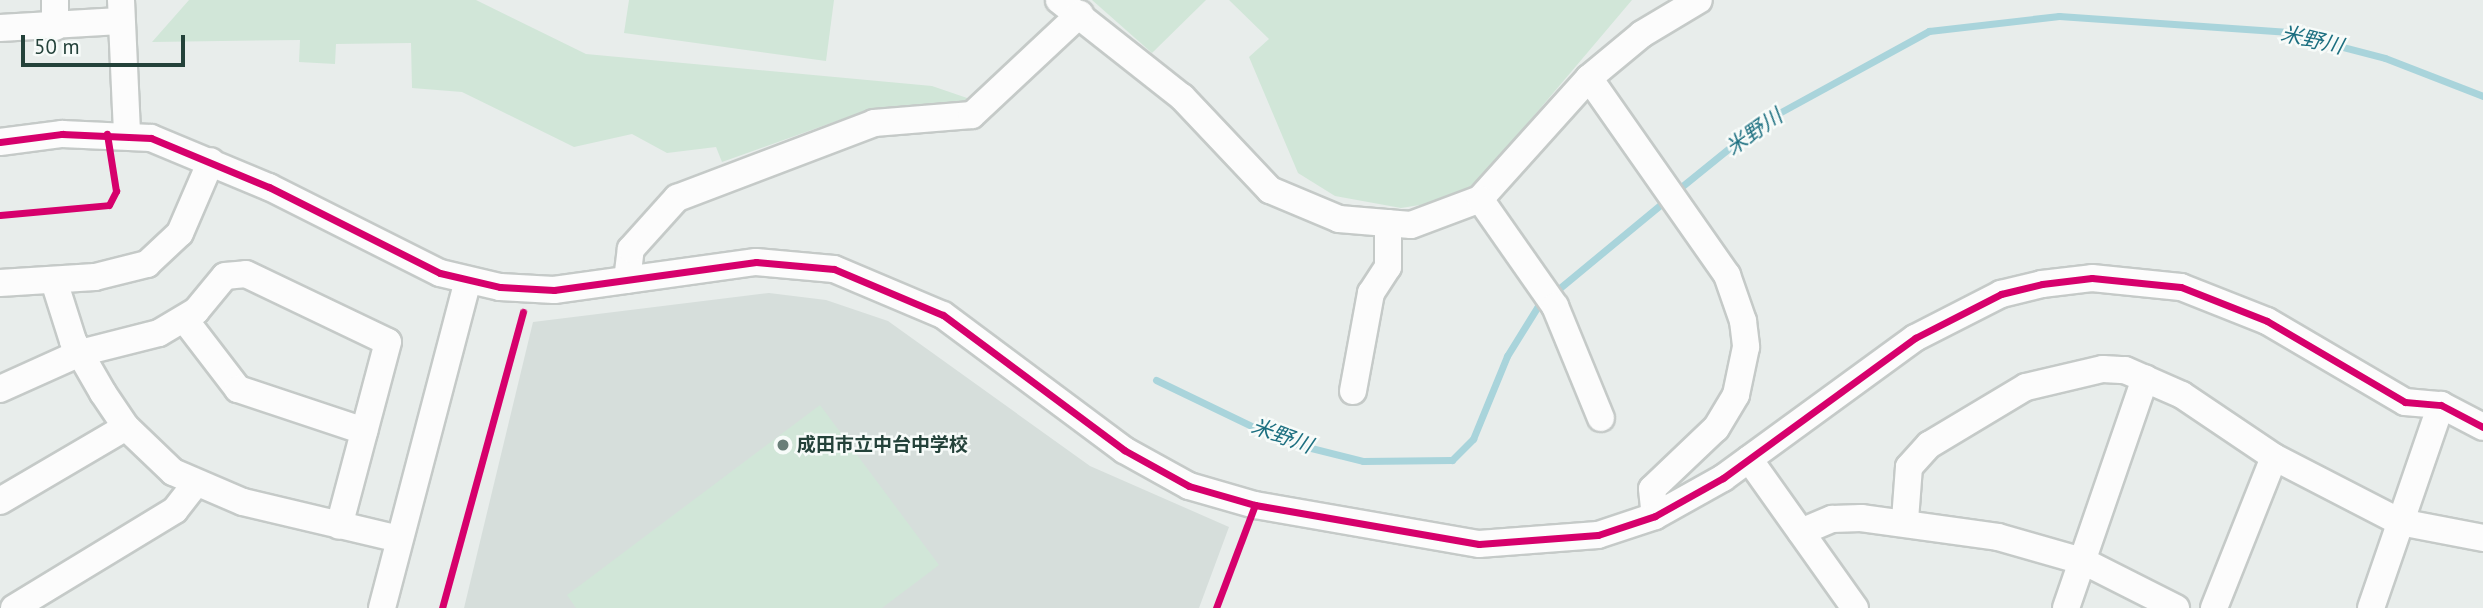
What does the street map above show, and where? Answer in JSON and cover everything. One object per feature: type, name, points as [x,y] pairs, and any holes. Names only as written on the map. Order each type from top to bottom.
[{"type":"street","points":[[55,0],[55,27]]},
{"type":"street","points":[[627,280],[631,249],[677,198],[874,123],[972,115],[1069,7],[1182,97],[1270,190],[1313,212],[1388,223],[1429,222],[1480,199],[1589,78],[1642,34],[1699,0]]},
{"type":"street","points":[[0,28],[55,27],[120,11],[127,134]]},
{"type":"street","points":[[1589,78],[1727,275],[1744,321],[1746,347],[1736,395],[1716,428],[1652,489],[1655,516]]},
{"type":"street","points":[[0,142],[127,134],[211,161],[468,281],[554,290],[784,261],[887,287],[974,335],[1163,473],[1255,505],[1492,545],[1598,535],[1655,516],[1749,459],[1958,314],[2028,287],[2092,278],[2181,287],[2267,321],[2405,402],[2441,405],[2483,427]]},
{"type":"street","points":[[0,283],[54,281],[128,271],[161,256],[180,233],[211,161]]},
{"type":"street","points":[[1480,199],[1555,306],[1601,418]]},
{"type":"street","points":[[1353,391],[1371,293],[1388,267],[1388,223]]},
{"type":"street","points":[[0,389],[80,353],[185,320],[233,271],[388,342],[387,355],[339,526]]},
{"type":"street","points":[[54,281],[80,353],[126,427],[150,454],[195,484],[339,526],[399,540]]},
{"type":"street","points":[[382,608],[468,281]]},
{"type":"street","points":[[185,320],[238,389],[365,431]]},
{"type":"street","points":[[1905,520],[1909,467],[1961,425],[2055,375],[2094,368],[2146,378],[2216,415],[2274,457],[2400,522],[2483,538]]},
{"type":"street","points":[[2066,608],[2085,562],[2146,378]]},
{"type":"street","points":[[2371,608],[2441,405]]},
{"type":"street","points":[[0,501],[126,427]]},
{"type":"street","points":[[2214,608],[2274,457]]},
{"type":"street","points":[[1749,459],[1855,608]]},
{"type":"street","points":[[13,608],[175,510],[195,484]]},
{"type":"street","points":[[1801,532],[1832,519],[1905,520],[2085,562],[2176,608]]},
{"type":"shaded area","name":"成田市立中台中学校","points":[[769,293],[826,300],[888,321],[1090,466],[1229,527],[1199,608],[464,608],[533,322]]},
{"type":"green space","points":[[189,0],[476,0],[586,54],[932,86],[973,100],[859,113],[722,162],[716,147],[667,153],[632,134],[574,147],[462,92],[412,88],[411,43],[336,44],[335,64],[299,62],[300,40],[152,42]]},
{"type":"green space","points":[[629,0],[834,0],[826,61],[624,33]]},
{"type":"green space","points":[[1092,0],[1206,0],[1152,53]]},
{"type":"green space","points":[[1229,0],[1632,0],[1477,183],[1445,201],[1401,208],[1335,196],[1298,173],[1249,57],[1269,39]]},
{"type":"green space","points":[[820,405],[939,565],[882,608],[576,608],[567,595]]},
{"type":"waterway","name":"米野川","points":[[1675,192],[1759,124],[1929,31],[2059,16],[2285,32],[2385,58],[2483,96]]},
{"type":"waterway","name":"米野川","points":[[1156,380],[1283,441],[1363,461],[1452,460],[1473,439],[1507,356],[1538,306],[1666,200]]},
{"type":"cycle path","points":[[0,142],[62,134],[151,138],[269,187],[440,273],[500,287],[554,290],[756,262],[834,269],[943,315],[1124,450],[1189,486],[1255,505],[1479,544],[1598,535],[1655,516],[1723,478],[1915,338],[2001,294],[2042,284],[2092,278],[2181,287],[2267,321],[2405,402],[2441,405],[2483,427]]},
{"type":"cycle path","points":[[0,215],[109,205],[116,191],[107,134]]},
{"type":"cycle path","points":[[442,608],[523,312]]},
{"type":"cycle path","points":[[1216,608],[1255,505]]},
{"type":"place","name":"成田市立中台中学校","points":[[783,445]]}]
